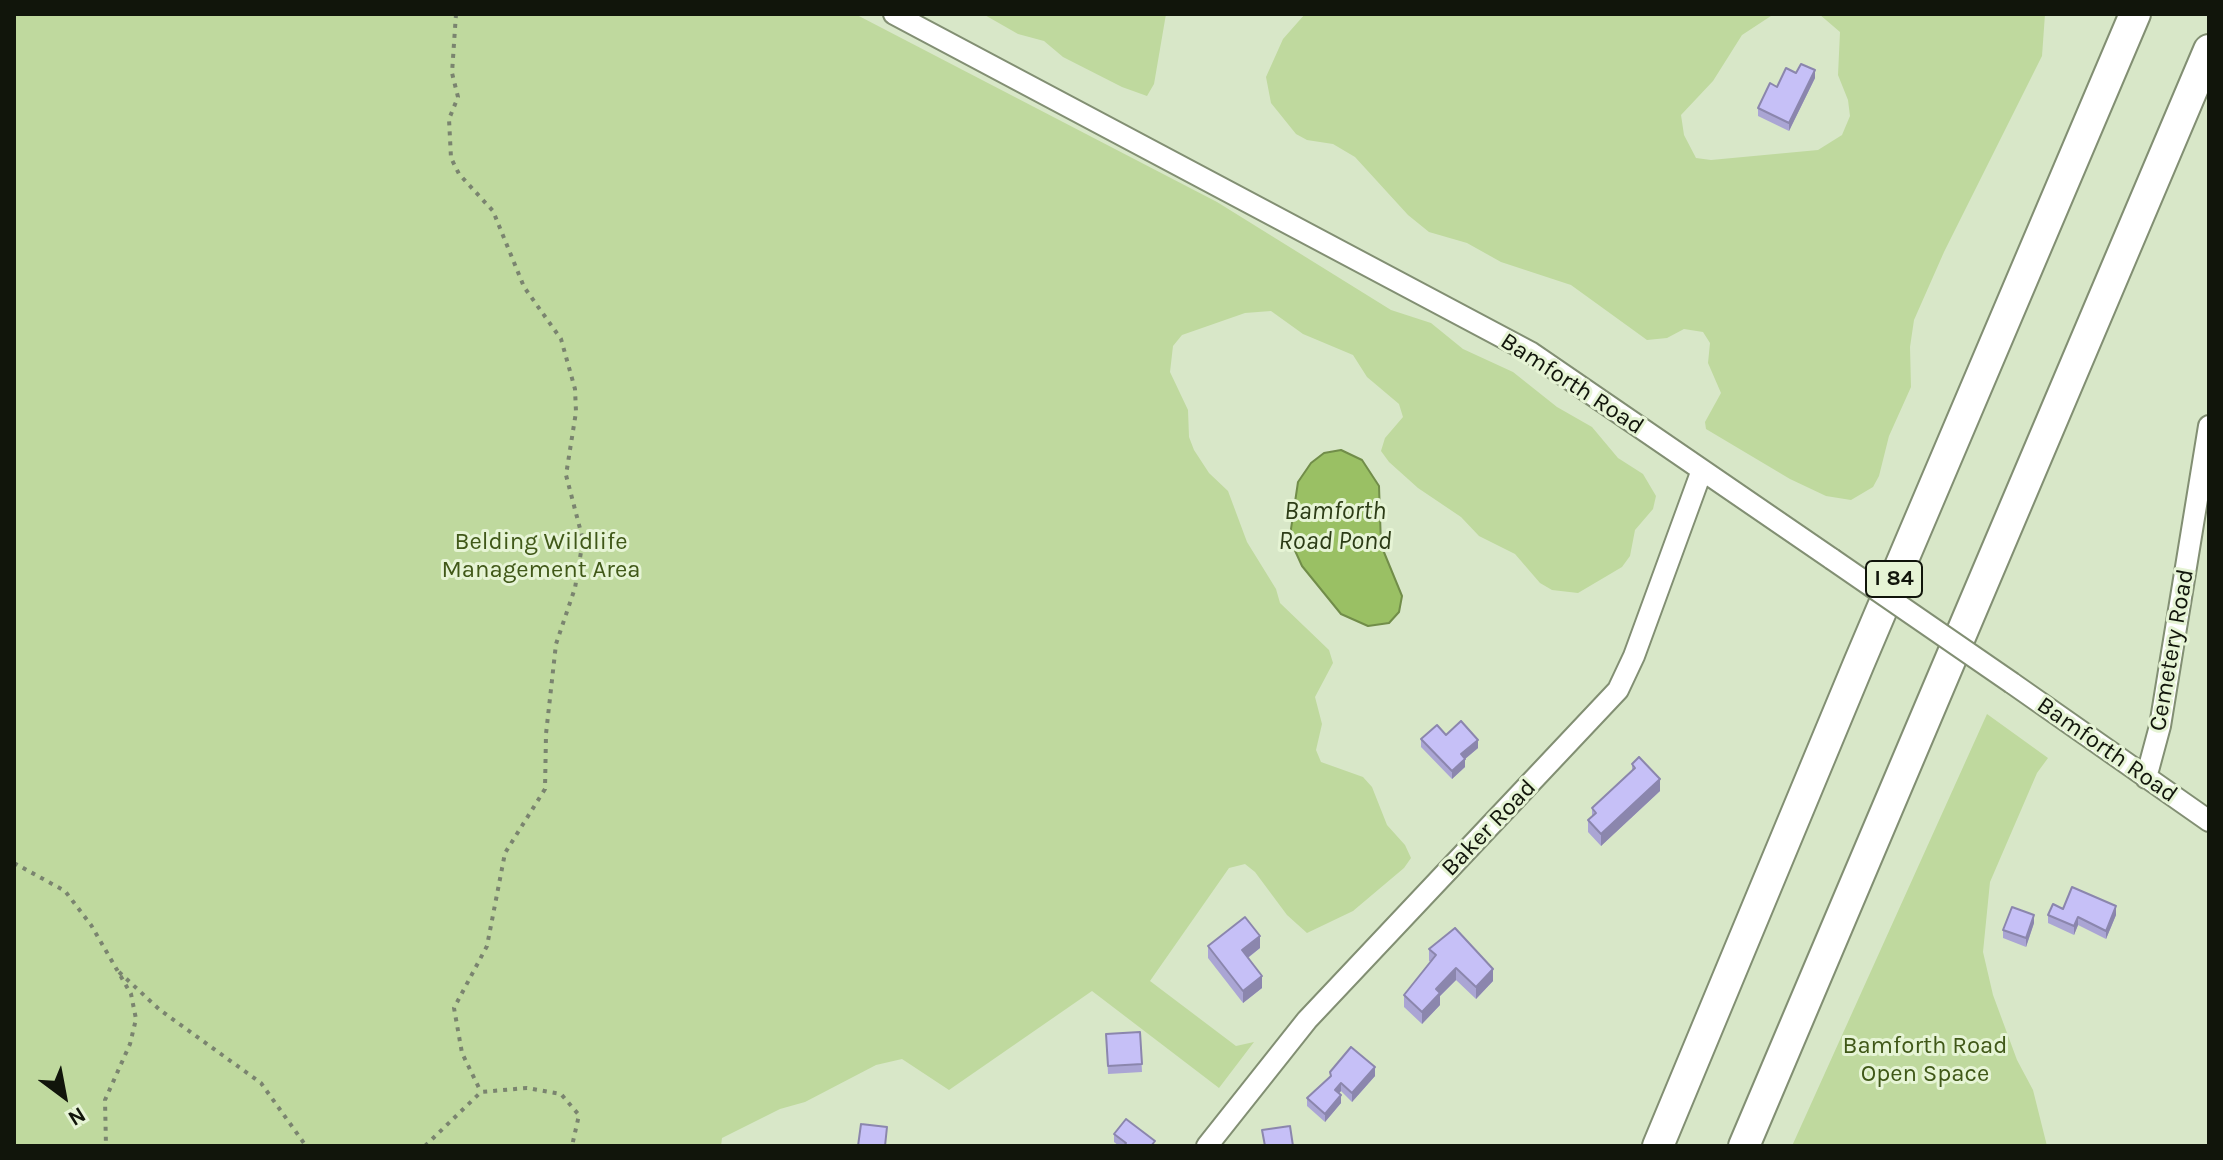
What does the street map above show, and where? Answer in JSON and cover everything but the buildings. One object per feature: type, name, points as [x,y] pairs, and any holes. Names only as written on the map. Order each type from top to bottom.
[{"type":"highway","name":"I 84","points":[[1658,1146],[2135,14]]},
{"type":"highway","points":[[1744,1146],[2209,50]]},
{"type":"street","name":"Bamforth Road","points":[[894,14],[1530,352],[2209,821]]},
{"type":"street","name":"Cemetery Road","points":[[2146,778],[2162,712],[2209,426]]},
{"type":"street","name":"Baker Road","points":[[1207,1146],[1307,1020],[1618,690],[1634,656],[1702,470]]},
{"type":"path","points":[[456,14],[452,73],[458,97],[449,119],[451,158],[459,174],[493,211],[524,287],[561,339],[575,389],[576,412],[566,475],[583,540],[575,588],[556,644],[546,734],[545,789],[505,853],[487,946],[454,1008],[462,1053],[481,1092]]},
{"type":"path","points":[[14,863],[65,891],[91,925],[131,994],[136,1019],[130,1044],[105,1100],[106,1146]]},
{"type":"path","points":[[114,967],[160,1010],[261,1083],[306,1146]]},
{"type":"path","points":[[425,1146],[481,1092],[527,1088],[561,1094],[579,1115],[572,1146]]},
{"type":"green space","name":"Belding Wildlife Management Area","points":[[14,14],[855,14],[1217,202],[1391,310],[1431,323],[1463,349],[1513,372],[1557,407],[1592,427],[1618,458],[1643,474],[1656,496],[1653,509],[1635,530],[1630,556],[1622,567],[1578,593],[1552,590],[1540,583],[1515,554],[1479,536],[1461,517],[1418,488],[1389,462],[1381,451],[1385,438],[1403,417],[1399,404],[1367,377],[1353,355],[1303,334],[1271,311],[1245,313],[1182,335],[1173,346],[1170,372],[1188,410],[1189,437],[1194,450],[1209,473],[1228,491],[1247,542],[1276,589],[1280,603],[1329,650],[1333,663],[1315,697],[1322,724],[1316,750],[1321,762],[1363,777],[1372,787],[1387,825],[1405,845],[1411,858],[1404,868],[1353,911],[1307,933],[1287,915],[1255,872],[1245,864],[1229,868],[1150,981],[1236,1046],[1254,1042],[1219,1088],[1092,991],[949,1090],[902,1059],[876,1065],[805,1102],[780,1109],[722,1138],[721,1146],[14,1146]]},
{"type":"green space","points":[[983,14],[1166,14],[1154,84],[1147,96],[1122,87],[1063,57],[1044,41],[1018,34]]},
{"type":"green space","points":[[1305,14],[1774,14],[1742,35],[1713,81],[1681,115],[1684,135],[1696,158],[1711,160],[1818,150],[1842,135],[1850,116],[1848,100],[1838,75],[1840,32],[1819,14],[2045,14],[2042,56],[1944,252],[1914,320],[1910,347],[1911,387],[1889,436],[1879,476],[1873,487],[1851,500],[1826,496],[1790,479],[1706,429],[1705,422],[1721,393],[1708,363],[1710,343],[1703,332],[1684,329],[1667,338],[1647,340],[1571,285],[1501,262],[1467,243],[1429,232],[1408,215],[1355,157],[1333,144],[1307,140],[1296,134],[1271,103],[1266,77],[1283,39]]},
{"type":"green space","name":"Bamforth Road Open Space","points":[[1987,714],[2048,758],[2037,773],[1990,882],[1983,952],[1993,995],[2017,1060],[2033,1090],[2047,1146],[1792,1146]]},
{"type":"water","name":"Bamforth Road Pond","points":[[1341,450],[1362,460],[1379,486],[1381,545],[1402,596],[1399,612],[1389,623],[1368,626],[1341,614],[1302,566],[1292,544],[1291,529],[1298,482],[1311,463],[1324,453]]}]
